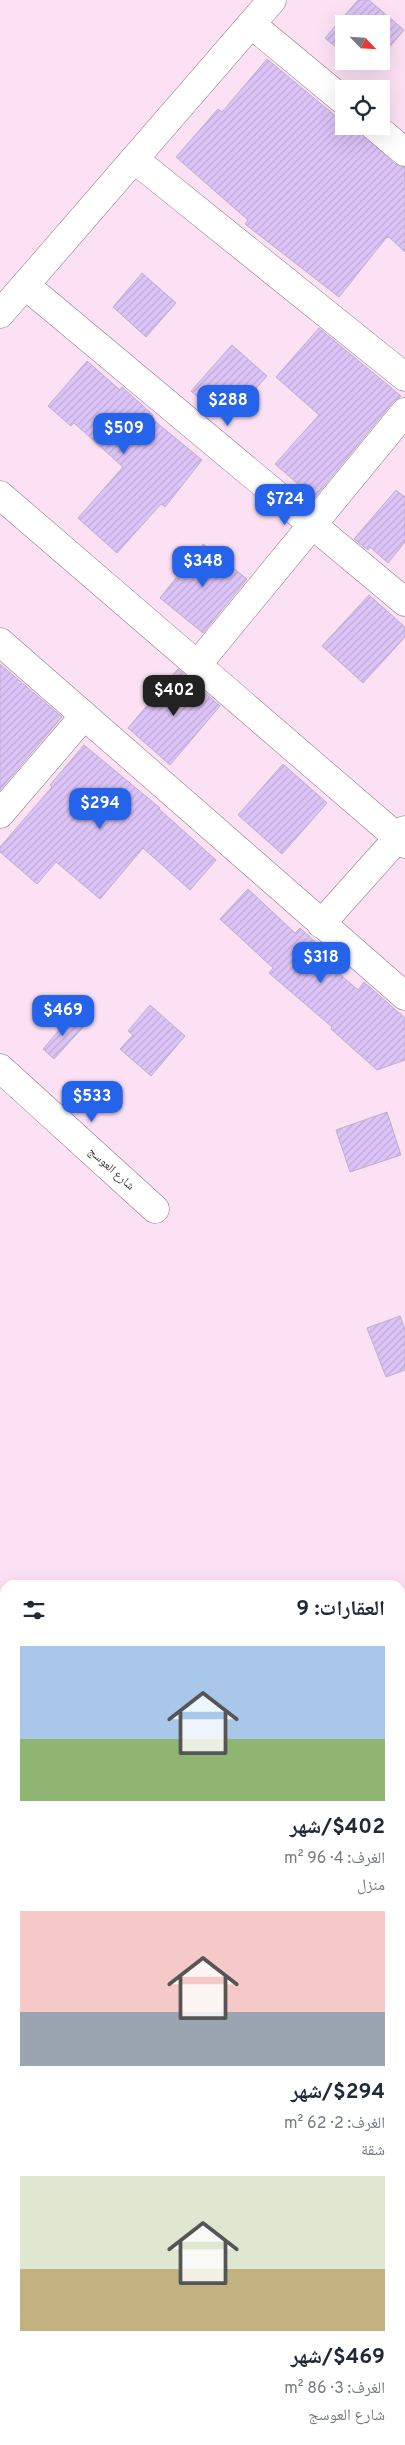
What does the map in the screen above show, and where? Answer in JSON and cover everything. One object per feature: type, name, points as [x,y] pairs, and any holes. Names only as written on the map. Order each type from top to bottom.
[{"type":"street","points":[[0,314],[272,0]]},
{"type":"street","points":[[251,24],[335,94]]},
{"type":"street","points":[[385,135],[405,152]]},
{"type":"street","points":[[134,159],[405,377]]},
{"type":"street","points":[[24,285],[405,602]]},
{"type":"street","points":[[197,665],[405,412]]},
{"type":"street","points":[[0,495],[197,665],[403,837],[321,924]]},
{"type":"street","points":[[0,642],[405,996]]},
{"type":"street","points":[[0,814],[84,716]]},
{"type":"street","name":"شارع العوسج","points":[[0,1068],[155,1209]]},
{"type":"building","points":[[358,0],[369,0],[386,15],[345,15]]},
{"type":"building","points":[[390,18],[404,30],[390,46]]},
{"type":"building","points":[[335,26],[335,46],[325,38]]},
{"type":"building","points":[[267,59],[335,116],[335,135],[364,135],[395,164],[405,167],[405,252],[389,237],[386,238],[339,297],[245,224],[248,220],[176,157],[218,109],[222,112]]},
{"type":"building","points":[[142,273],[176,303],[146,337],[113,307]]},
{"type":"building","points":[[319,328],[401,396],[393,402],[314,498],[275,464],[319,415],[276,377]]},
{"type":"building","points":[[232,345],[267,376],[226,422],[191,391]]},
{"type":"building","points":[[87,361],[120,390],[122,387],[153,415],[151,418],[202,460],[165,507],[161,504],[117,553],[78,518],[123,467],[74,423],[71,426],[48,406]]},
{"type":"building","points":[[396,490],[405,497],[405,542],[388,563],[370,547],[368,550],[354,539]]},
{"type":"building","points":[[203,544],[247,579],[203,633],[160,598]]},
{"type":"building","points":[[369,595],[405,627],[405,637],[363,683],[322,646]]},
{"type":"building","points":[[0,664],[62,717],[0,790]]},
{"type":"building","points":[[178,669],[220,706],[170,765],[128,728]]},
{"type":"building","points":[[84,745],[160,808],[216,860],[190,890],[143,848],[100,899],[56,862],[37,884],[0,852],[0,847],[52,787],[50,785]]},
{"type":"building","points":[[283,764],[327,803],[282,854],[238,815]]},
{"type":"building","points":[[248,889],[295,933],[300,928],[319,945],[313,951],[358,990],[364,982],[405,1018],[405,1060],[377,1070],[331,1029],[332,1027],[269,973],[273,968],[220,919]]},
{"type":"building","points":[[150,1005],[185,1036],[151,1076],[120,1049],[133,1035],[128,1031]]},
{"type":"building","points":[[72,1015],[84,1026],[54,1059],[43,1049]]},
{"type":"building","points":[[387,1112],[401,1155],[350,1172],[336,1130]]},
{"type":"building","points":[[400,1316],[405,1329],[405,1370],[386,1377],[367,1328]]}]
